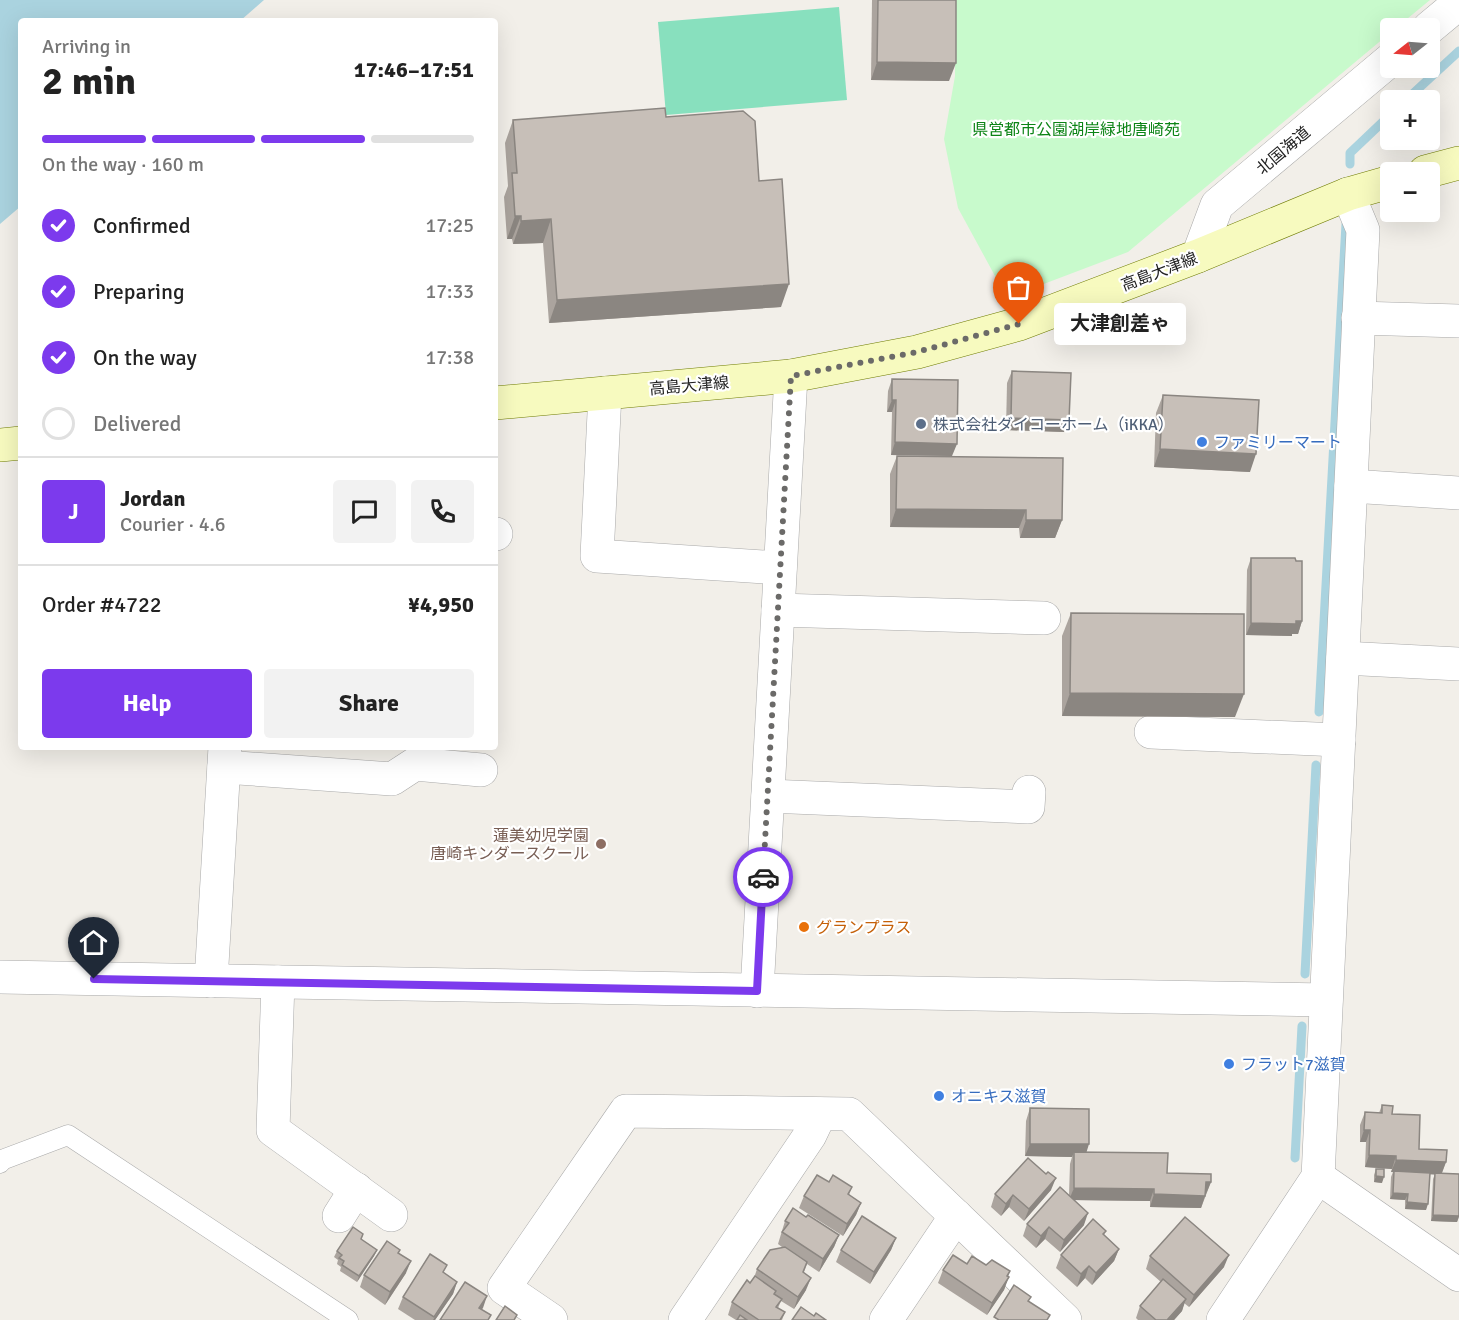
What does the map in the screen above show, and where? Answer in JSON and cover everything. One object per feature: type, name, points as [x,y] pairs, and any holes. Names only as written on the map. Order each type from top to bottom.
[{"type":"main road","points":[[1440,168],[1459,163]]},
{"type":"main road","name":"高島大津線","points":[[498,403],[791,376],[917,352],[1019,324],[1198,256],[1348,194],[1380,185]]},
{"type":"main road","points":[[0,445],[18,443]]},
{"type":"street","points":[[1440,19],[1459,3]]},
{"type":"street","name":"北国海道","points":[[1198,256],[1217,205],[1380,68]]},
{"type":"street","points":[[1223,1320],[1318,1178],[1363,230],[1348,194]]},
{"type":"street","points":[[1358,318],[1459,321]]},
{"type":"street","points":[[757,991],[791,376]]},
{"type":"street","points":[[605,393],[597,556],[780,568]]},
{"type":"street","points":[[1351,486],[1459,493]]},
{"type":"street","points":[[778,610],[1044,618]]},
{"type":"street","points":[[1342,658],[1459,664]]},
{"type":"street","points":[[1151,732],[1339,740]]},
{"type":"street","points":[[211,981],[225,757],[392,779],[415,764],[481,770]]},
{"type":"street","points":[[768,796],[1028,807],[1029,792]]},
{"type":"street","points":[[0,977],[1326,1000]]},
{"type":"street","points":[[278,982],[273,1130],[347,1203],[391,1215]]},
{"type":"street","points":[[551,1320],[504,1288],[626,1111],[849,1114],[1065,1320]]},
{"type":"street","points":[[685,1320],[810,1135],[820,1114]]},
{"type":"street","points":[[1318,1178],[1459,1275]]},
{"type":"street","points":[[886,1320],[956,1216]]},
{"type":"lane","points":[[0,1163],[2,1160],[68,1135],[348,1320]]},
{"type":"green space","name":"県営都市公園湖岸緑地唐崎苑","points":[[955,0],[1430,0],[1408,18],[1380,18],[1380,41],[1128,252],[1007,298],[958,208],[944,139],[955,76]]},
{"type":"green space","points":[[839,7],[847,100],[666,115],[658,22]]},
{"type":"water","points":[[0,0],[264,0],[243,18],[18,18],[18,209],[0,224]]},
{"type":"building","points":[[878,0],[956,0],[956,63],[877,62]]},
{"type":"building","points":[[665,108],[666,117],[743,111],[755,121],[759,181],[782,179],[789,284],[557,300],[551,219],[521,221],[521,216],[515,216],[512,173],[517,173],[513,120]]},
{"type":"building","points":[[1012,371],[1071,373],[1069,420],[1011,418]]},
{"type":"building","points":[[892,379],[958,380],[957,444],[895,442],[896,400],[892,400]]},
{"type":"building","points":[[1163,395],[1259,400],[1256,454],[1160,449]]},
{"type":"building","points":[[897,456],[1063,458],[1062,520],[1026,520],[1026,510],[896,509]]},
{"type":"building","points":[[1251,558],[1295,558],[1296,561],[1302,561],[1302,621],[1296,621],[1296,624],[1251,623]]},
{"type":"building","points":[[1071,613],[1244,614],[1244,694],[1070,693]]},
{"type":"building","points":[[1382,1105],[1393,1106],[1392,1114],[1420,1115],[1419,1149],[1447,1150],[1446,1162],[1396,1160],[1396,1156],[1369,1155],[1370,1130],[1364,1130],[1365,1112],[1382,1113]]},
{"type":"building","points":[[1030,1108],[1089,1109],[1089,1144],[1030,1144]]},
{"type":"building","points":[[1074,1152],[1168,1153],[1167,1173],[1211,1174],[1211,1182],[1206,1182],[1205,1196],[1154,1194],[1154,1189],[1074,1188]]},
{"type":"building","points":[[1028,1158],[1046,1174],[1048,1172],[1056,1178],[1029,1209],[1013,1195],[1006,1204],[995,1194]]},
{"type":"building","points":[[1376,1169],[1384,1169],[1384,1177],[1376,1176]]},
{"type":"building","points":[[1394,1171],[1430,1173],[1428,1204],[1407,1202],[1408,1194],[1393,1193]]},
{"type":"building","points":[[1435,1173],[1459,1174],[1459,1216],[1433,1215]]},
{"type":"building","points":[[817,1175],[829,1182],[833,1175],[852,1187],[848,1194],[861,1203],[847,1224],[804,1196]]},
{"type":"building","points":[[1060,1187],[1088,1213],[1064,1240],[1049,1227],[1041,1236],[1027,1224]]},
{"type":"building","points":[[793,1208],[839,1235],[823,1259],[782,1232],[789,1223],[785,1221]]},
{"type":"building","points":[[862,1216],[896,1238],[874,1272],[841,1250]]},
{"type":"building","points":[[1185,1217],[1229,1255],[1194,1295],[1150,1256]]},
{"type":"building","points":[[1093,1219],[1106,1231],[1103,1234],[1119,1249],[1096,1273],[1089,1266],[1081,1274],[1061,1255]]},
{"type":"building","points":[[353,1227],[363,1234],[361,1239],[377,1250],[359,1276],[342,1265],[344,1261],[339,1258],[342,1255],[337,1251]]},
{"type":"building","points":[[387,1241],[400,1250],[398,1253],[411,1261],[390,1292],[364,1275]]},
{"type":"building","points":[[785,1247],[807,1262],[803,1272],[811,1278],[798,1297],[757,1269],[770,1250]]},
{"type":"building","points":[[430,1254],[447,1265],[443,1272],[457,1282],[434,1317],[403,1297]]},
{"type":"building","points":[[953,1255],[967,1264],[972,1256],[986,1265],[992,1260],[1010,1271],[1007,1276],[1009,1277],[992,1303],[943,1270]]},
{"type":"building","points":[[755,1276],[776,1291],[774,1294],[782,1299],[776,1307],[785,1312],[780,1320],[759,1320],[732,1302],[747,1280],[750,1283]]},
{"type":"building","points":[[1163,1279],[1186,1299],[1169,1320],[1156,1320],[1140,1306]]},
{"type":"building","points":[[465,1282],[487,1296],[479,1308],[491,1315],[488,1320],[440,1320]]},
{"type":"building","points":[[1014,1285],[1031,1297],[1028,1301],[1050,1315],[1047,1320],[999,1320],[994,1317]]},
{"type":"building","points":[[505,1306],[517,1315],[514,1320],[496,1320]]},
{"type":"building","points":[[801,1307],[814,1316],[816,1313],[826,1320],[792,1320]]},
{"type":"building","points":[[740,1315],[747,1320],[737,1320]]},
{"type":"waterway","points":[[1417,90],[1459,51]]},
{"type":"waterway","points":[[1350,164],[1350,153],[1380,124]]},
{"type":"waterway","points":[[1319,712],[1346,224]]},
{"type":"waterway","points":[[1305,974],[1316,765]]},
{"type":"waterway","points":[[1295,1158],[1302,1026]]},
{"type":"way so far","points":[[763,877],[791,376],[917,352],[1019,324]]},
{"type":"place","name":"大津創差ゃ","points":[[1019,324]]},
{"type":"place","name":"株式会社ダイコーホーム（iKKA）","points":[[921,424]]},
{"type":"place","name":"ファミリーマート","points":[[1202,442]]},
{"type":"place","name":"蓮美幼児学園 唐崎キンダースクール","points":[[601,844]]},
{"type":"place","name":"グランプラス","points":[[804,927]]},
{"type":"place","name":"フラット7滋賀","points":[[1229,1064]]},
{"type":"place","name":"オニキス滋賀","points":[[939,1096]]},
{"type":"route","points":[[94,979],[757,991],[763,877]]}]
